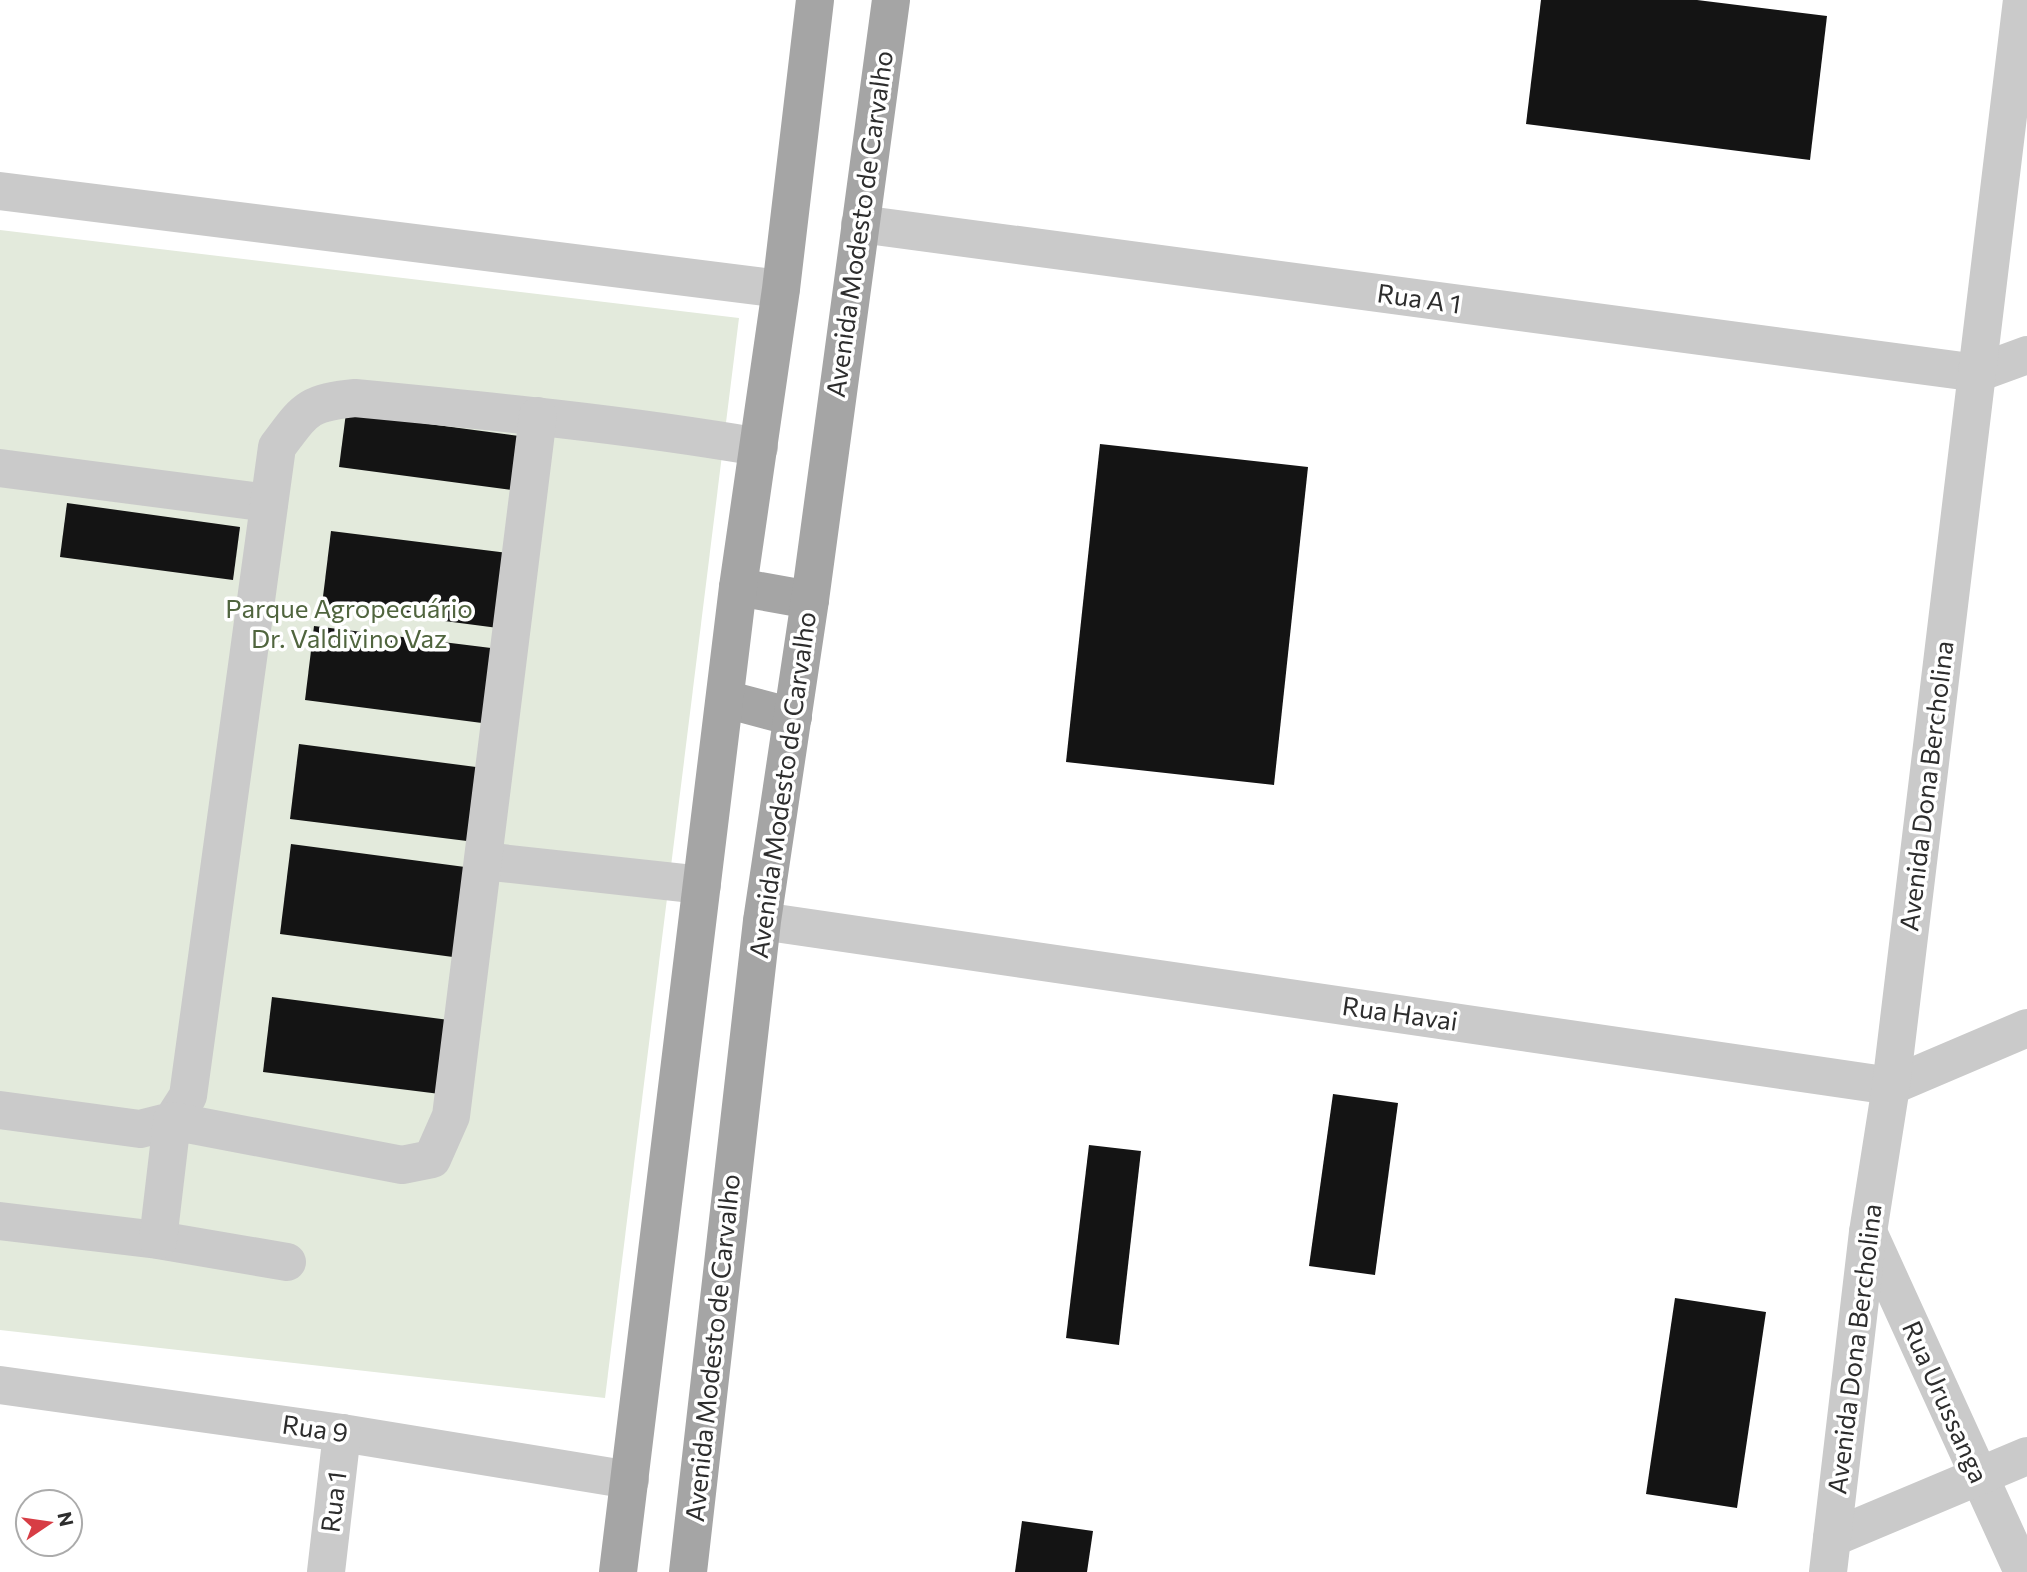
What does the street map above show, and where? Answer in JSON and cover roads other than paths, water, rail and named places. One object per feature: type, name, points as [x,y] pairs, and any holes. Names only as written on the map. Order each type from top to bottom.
[{"type":"main road","points":[[618,1572],[738,587],[781,289],[815,0]]},
{"type":"main road","name":"Avenida Modesto de Carvalho","points":[[688,1572],[762,921],[810,600],[891,0]]},
{"type":"main road","points":[[738,587],[810,600]]},
{"type":"main road","points":[[725,699],[793,717]]},
{"type":"street","name":"Avenida Dona Bercholina","points":[[1830,1555],[1868,1233],[1891,1086],[2022,0]]},
{"type":"street","points":[[0,191],[781,289]]},
{"type":"street","name":"Rua A 1","points":[[860,225],[1978,373]]},
{"type":"street","points":[[1978,373],[2027,355]]},
{"type":"street","points":[[158,1240],[172,1121],[188,1096],[277,447],[304,412],[325,401],[355,398],[538,416],[699,436],[759,447]]},
{"type":"street","points":[[0,1110],[140,1129],[172,1121],[402,1165],[432,1159],[451,1116],[538,416]]},
{"type":"street","points":[[0,468],[269,503]]},
{"type":"street","points":[[483,861],[702,885]]},
{"type":"street","name":"Rua Havai","points":[[762,921],[1891,1086]]},
{"type":"street","points":[[1891,1086],[2027,1028]]},
{"type":"street","points":[[0,1221],[158,1240],[288,1262]]},
{"type":"street","name":"Rua Urussanga","points":[[1868,1233],[2022,1572]]},
{"type":"street","name":"Rua 9","points":[[0,1385],[342,1433],[630,1480]]},
{"type":"street","name":"Rua 1","points":[[326,1572],[342,1433]]},
{"type":"street","points":[[1830,1555],[1979,1477],[2027,1456]]},
{"type":"park label","name":"Parque Agropecuário Dr. Valdivino Vaz","points":[[349,624]]}]
